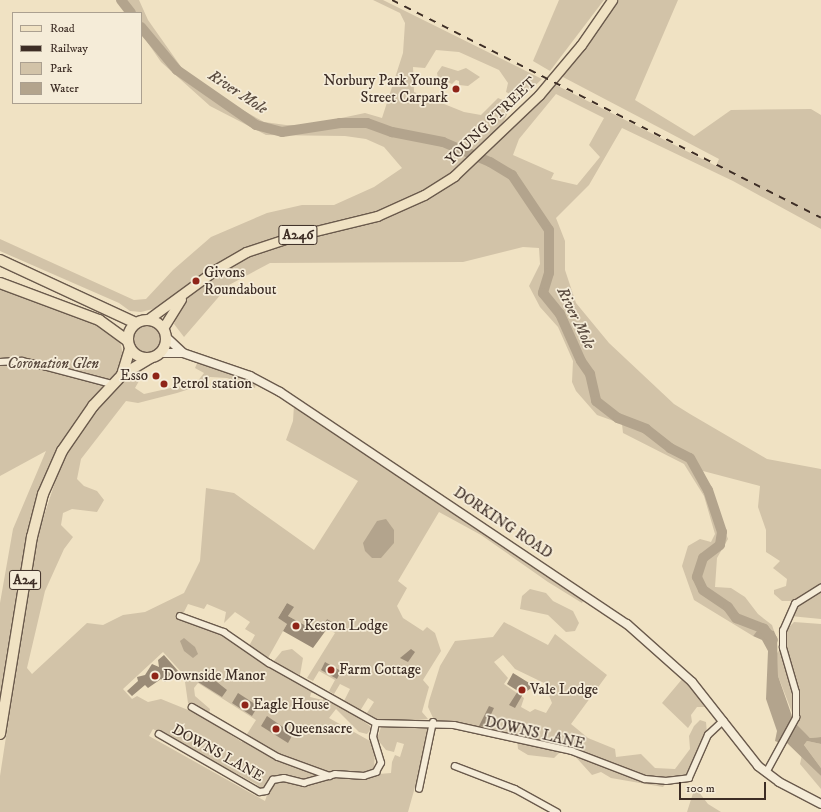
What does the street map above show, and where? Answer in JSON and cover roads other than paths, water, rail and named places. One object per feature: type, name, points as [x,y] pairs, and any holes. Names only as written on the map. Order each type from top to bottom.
[{"type":"highway","points":[[0,260],[136,323]]},
{"type":"highway","points":[[0,283],[99,320],[129,345],[140,357],[155,356],[164,333],[147,320],[136,323],[129,331],[129,345],[122,375]]},
{"type":"highway","name":"A24","points":[[0,734],[32,537],[43,494],[71,436],[112,384],[122,375],[155,356]]},
{"type":"main road","name":"YOUNG STREET","points":[[147,320],[183,296],[215,270],[246,252],[291,237],[377,216],[424,195],[454,176],[498,136],[557,74],[612,0]]},
{"type":"main road","name":"YOUNG STREET","points":[[164,333],[183,296]]},
{"type":"main road","name":"DORKING ROAD","points":[[164,333],[183,353],[267,384],[573,586],[669,658],[692,682],[751,758],[766,773],[821,804]]},
{"type":"main road","name":"DORKING ROAD","points":[[155,356],[183,353]]},
{"type":"street","points":[[0,362],[22,361],[112,384]]},
{"type":"street","points":[[766,773],[796,718],[796,694],[783,648],[783,631],[795,604],[821,588]]},
{"type":"street","points":[[180,616],[224,632],[268,663],[376,723]]},
{"type":"street","name":"DOWNS LANE","points":[[192,708],[278,757],[330,776]]},
{"type":"street","name":"DOWNS LANE","points":[[159,734],[260,792],[266,791],[273,780],[284,778],[304,783],[330,776],[364,776],[376,772],[381,763],[373,737],[376,723],[433,722],[572,751],[634,777],[666,781],[686,779],[692,775],[708,736],[723,721]]},
{"type":"street","points":[[419,789],[433,722]]},
{"type":"street","points":[[455,766],[515,790],[557,812]]},
{"type":"water","points":[[386,519],[394,530],[394,543],[381,558],[372,558],[365,551],[363,543],[377,521]]},
{"type":"water","points":[[757,631],[774,631],[777,638],[778,676],[793,719],[780,743],[775,741],[777,731],[766,699],[768,651],[762,640],[753,636]]},
{"type":"water","points":[[184,638],[195,647],[198,654],[193,658],[184,651],[180,641]]},
{"type":"water","points":[[796,724],[810,738],[821,737],[821,744],[807,741],[804,745],[821,768],[821,776],[786,742]]},
{"type":"waterway","name":"River Mole","points":[[121,0],[130,12]]},
{"type":"waterway","name":"River Mole","points":[[142,28],[177,70],[256,125],[282,132],[340,123],[367,123],[392,132],[443,142],[490,162],[512,175],[549,230],[549,273],[543,293],[560,314],[581,361],[590,374],[596,401],[618,418],[646,429],[670,448],[690,458],[708,490],[722,532],[720,545],[703,558],[697,577],[703,590],[728,607],[736,618],[764,629],[773,640]]},
{"type":"railway","points":[[392,0],[821,218]]},
{"type":"place","name":"Norbury Park Young Street Carpark","points":[[456,89]]},
{"type":"place","name":"Givons Roundabout","points":[[196,281]]},
{"type":"place","name":"Esso","points":[[156,376]]},
{"type":"place","name":"Petrol station","points":[[164,384]]},
{"type":"place","name":"Keston Lodge","points":[[296,626]]},
{"type":"place","name":"Farm Cottage","points":[[331,670]]},
{"type":"place","name":"Downside Manor","points":[[155,676]]},
{"type":"place","name":"Vale Lodge","points":[[522,690]]},
{"type":"place","name":"Eagle House","points":[[245,705]]},
{"type":"place","name":"Queensacre","points":[[276,729]]},
{"type":"park label","name":"Coronation Glen","points":[[53,364]]}]
